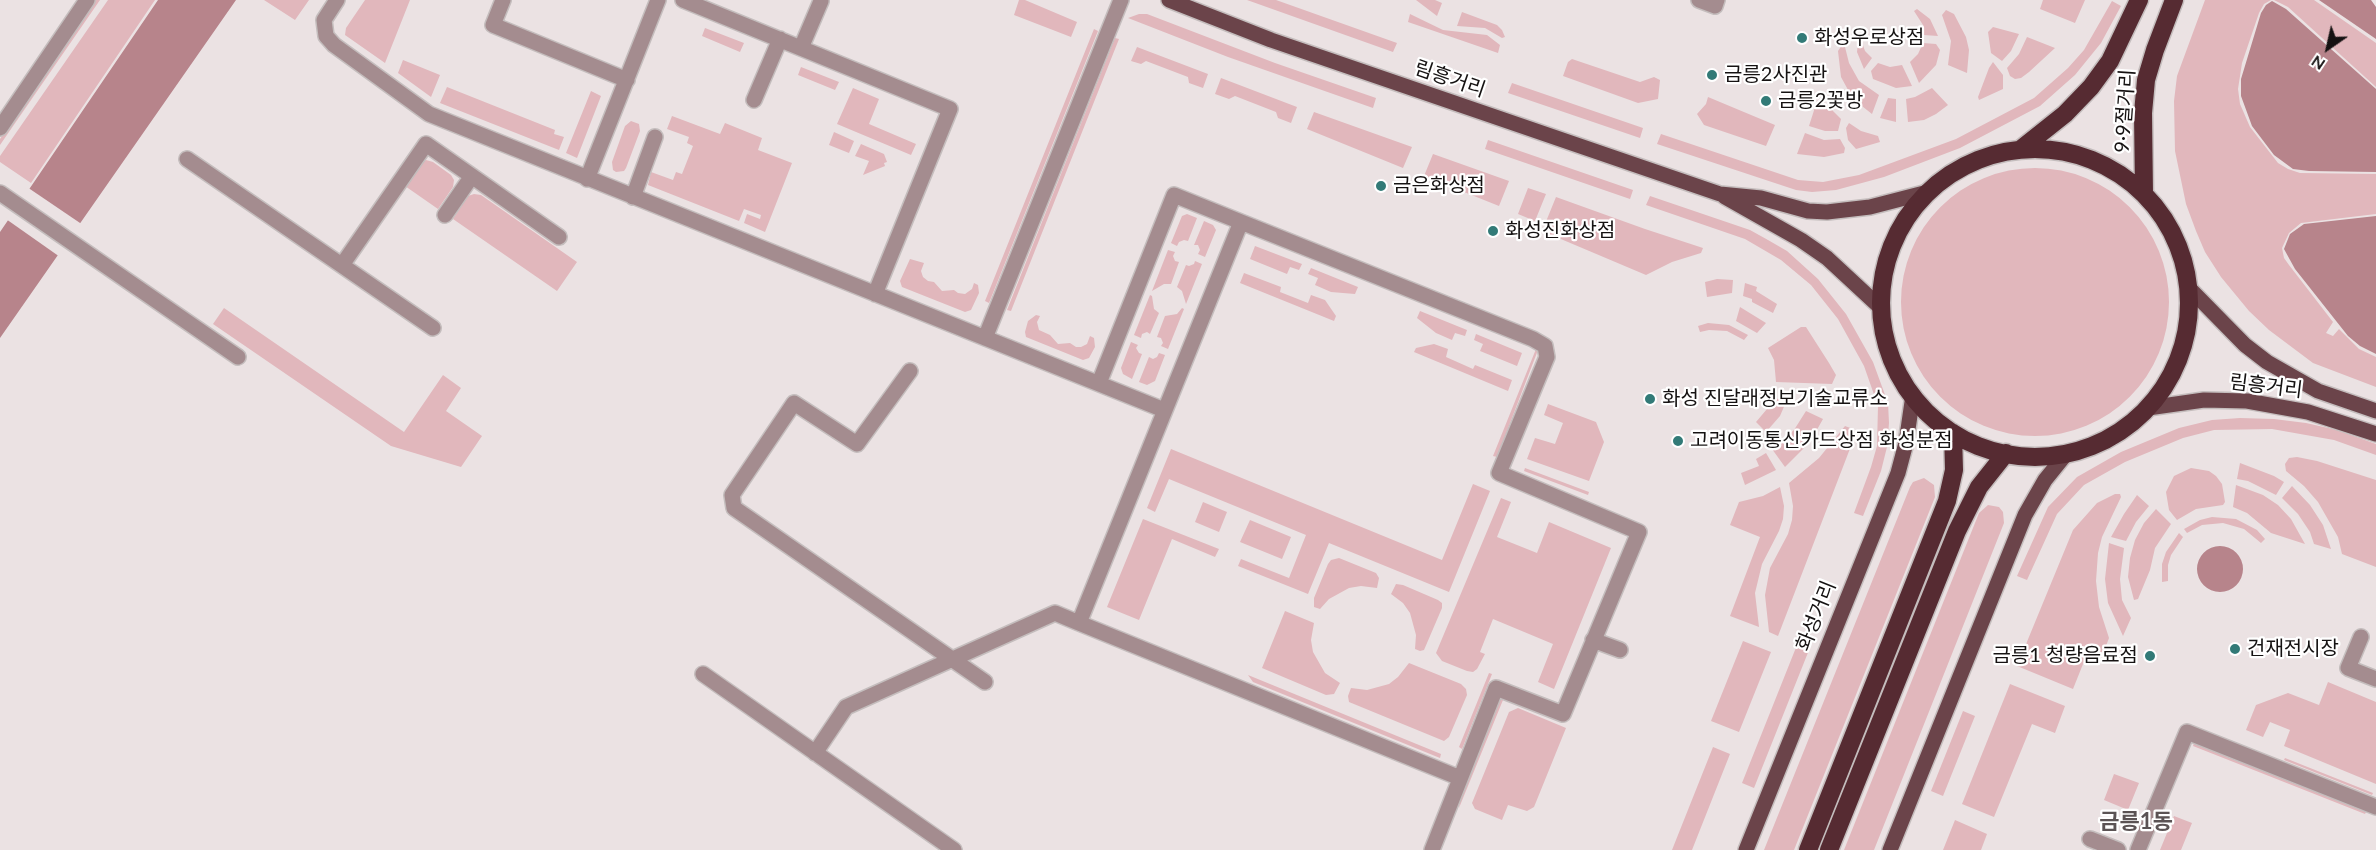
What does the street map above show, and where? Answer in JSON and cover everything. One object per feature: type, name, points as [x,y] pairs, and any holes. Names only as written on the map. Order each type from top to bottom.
[{"type":"highway","name":"9·9절거리","points":[[2021,149],[2065,114],[2091,87],[2110,61],[2139,0]]},
{"type":"highway","name":"9·9절거리","points":[[2144,194],[2146,80],[2174,0]]},
{"type":"highway","points":[[2021,149],[2043,149],[2087,158],[2108,167],[2144,194],[2170,228],[2179,247],[2189,288],[2187,332],[2181,352],[2173,373],[2148,408],[2119,432],[2084,449],[2036,456],[2006,453],[1987,448],[1953,433],[1925,409],[1902,380],[1888,346],[1882,309],[1884,272],[1896,237],[1910,213],[1928,192],[1941,180],[1971,163],[2003,152],[2021,149]]},
{"type":"highway","points":[[1808,850],[1947,501],[1954,470],[1953,433]]},
{"type":"highway","points":[[1830,850],[1965,513],[1979,487],[2006,453]]},
{"type":"main road","name":"림흥거리","points":[[1168,0],[1282,44],[1720,194],[1801,240],[1827,258],[1882,309]]},
{"type":"main road","name":"림흥거리","points":[[1720,194],[1761,198],[1808,211],[1827,212],[1870,207],[1928,192]]},
{"type":"main road","name":"림흥거리","points":[[2189,288],[2245,345],[2267,362],[2318,391],[2376,411]]},
{"type":"main road","name":"화성거리","points":[[1746,850],[1898,472],[1906,443],[1913,395]]},
{"type":"main road","name":"림흥거리","points":[[2148,408],[2204,400],[2247,401],[2308,412],[2376,434]]},
{"type":"main road","points":[[1890,850],[2025,515],[2045,480],[2066,453]]},
{"type":"street","points":[[0,128],[87,0]]},
{"type":"street","points":[[337,0],[324,20],[326,36],[334,45],[429,114],[1164,410]]},
{"type":"street","points":[[503,0],[493,25],[627,80]]},
{"type":"street","points":[[587,179],[658,0]]},
{"type":"street","points":[[683,0],[950,109],[874,294]]},
{"type":"street","points":[[985,338],[1121,0]]},
{"type":"street","points":[[1700,0],[1715,6],[1717,0]]},
{"type":"street","points":[[801,48],[821,1]]},
{"type":"street","points":[[754,100],[780,39]]},
{"type":"street","points":[[633,197],[655,137]]},
{"type":"street","points":[[342,265],[426,144],[559,237]]},
{"type":"street","points":[[187,159],[433,328]]},
{"type":"street","points":[[445,215],[472,176]]},
{"type":"street","points":[[0,193],[238,357]]},
{"type":"street","points":[[1099,384],[1174,195],[1545,346],[1547,357],[1499,473],[1639,532],[1563,714],[1496,688],[1432,850]]},
{"type":"street","points":[[1079,623],[1241,222]]},
{"type":"street","points":[[910,371],[857,444],[794,402],[732,495],[734,508],[985,682]]},
{"type":"street","points":[[815,753],[846,707],[1055,613],[1460,778]]},
{"type":"street","points":[[2361,637],[2348,668],[2376,680]]},
{"type":"street","points":[[1593,640],[1620,650]]},
{"type":"street","points":[[702,674],[954,850]]},
{"type":"street","points":[[2138,850],[2187,732],[2376,807]]},
{"type":"street","points":[[2090,839],[2118,850]]},
{"type":"shaded area","points":[[96,0],[100,0],[0,145],[0,139]]},
{"type":"shaded area","points":[[108,0],[155,0],[31,183],[0,162],[0,156]]},
{"type":"shaded area","points":[[158,0],[236,0],[0,338],[0,232]]},
{"type":"shaded area","points":[[264,0],[309,0],[295,20]]},
{"type":"shaded area","points":[[365,0],[410,0],[385,63],[345,35],[346,28]]},
{"type":"shaded area","points":[[1019,0],[1025,0],[1077,22],[1071,37],[1014,15]]},
{"type":"shaded area","points":[[1247,0],[1276,0],[1397,43],[1393,52]]},
{"type":"shaded area","points":[[1416,0],[1435,0],[1442,3],[1437,16]]},
{"type":"shaded area","points":[[2043,0],[2085,0],[2075,23],[2040,9]]},
{"type":"shaded area","points":[[2205,0],[2271,0],[2264,4],[2259,13],[2242,63],[2238,89],[2240,104],[2250,127],[2278,163],[2300,173],[2376,174],[2376,214],[2301,223],[2289,233],[2282,248],[2284,258],[2333,322],[2326,333],[2333,336],[2339,329],[2359,349],[2376,357],[2376,387],[2313,363],[2269,330],[2249,311],[2221,277],[2205,252],[2186,204],[2175,151],[2174,101],[2177,76]]},
{"type":"shaded area","points":[[2274,0],[2314,0],[2376,43],[2376,87],[2288,7]]},
{"type":"shaded area","points":[[2319,0],[2371,0],[2376,7],[2376,39]]},
{"type":"shaded area","points":[[2112,1],[2121,6],[2101,43],[2075,75],[2040,106],[1960,148],[1884,177],[1836,190],[1812,192],[1796,190],[1657,144],[1661,134],[1798,180],[1823,182],[1859,175],[1956,139],[2034,98],[2068,68],[2084,50]]},
{"type":"shaded area","points":[[2272,1],[2286,9],[2376,89],[2376,172],[2293,169],[2274,155],[2252,126],[2241,96],[2241,79],[2261,13]]},
{"type":"shaded area","points":[[1917,9],[1930,19],[1938,36],[1924,35],[1923,25],[1914,11]]},
{"type":"shaded area","points":[[1946,10],[1954,14],[1966,37],[1969,50],[1967,73],[1948,65],[1951,41],[1942,15]]},
{"type":"shaded area","points":[[1462,12],[1497,25],[1505,37],[1502,38],[1485,28],[1457,26]]},
{"type":"shaded area","points":[[1147,14],[1275,63],[1376,98],[1373,108],[1228,57],[1128,18]]},
{"type":"shaded area","points":[[1410,14],[1443,30],[1487,35],[1500,45],[1498,53],[1408,22]]},
{"type":"shaded area","points":[[1993,27],[2019,34],[2011,51],[2002,61],[1991,53],[1988,32]]},
{"type":"shaded area","points":[[705,28],[744,43],[740,52],[702,36]]},
{"type":"shaded area","points":[[1094,29],[1098,31],[989,303],[985,301]]},
{"type":"shaded area","points":[[1859,34],[1865,51],[1872,58],[1864,69],[1857,52]]},
{"type":"shaded area","points":[[2027,37],[2055,48],[2029,72],[2015,79],[2010,76],[2007,68],[2019,54]]},
{"type":"shaded area","points":[[1115,38],[1119,39],[1011,311],[1007,310]]},
{"type":"shaded area","points":[[1923,43],[1936,44],[1940,50],[1936,65],[1919,83],[1910,62],[1918,54]]},
{"type":"shaded area","points":[[1842,45],[1845,47],[1849,63],[1859,81],[1879,95],[1872,114],[1853,99],[1841,77],[1838,51]]},
{"type":"shaded area","points":[[1137,47],[1208,74],[1203,88],[1189,83],[1188,77],[1146,61],[1141,64],[1131,61]]},
{"type":"shaded area","points":[[1572,59],[1640,82],[1654,77],[1660,80],[1658,99],[1638,103],[1563,76],[1568,62]]},
{"type":"shaded area","points":[[403,60],[440,75],[431,97],[398,73]]},
{"type":"shaded area","points":[[1993,62],[2003,75],[2003,89],[1979,100],[1978,97]]},
{"type":"shaded area","points":[[1878,63],[1890,67],[1902,65],[1912,86],[1896,88],[1873,79],[1871,71]]},
{"type":"shaded area","points":[[801,67],[839,82],[835,90],[798,75]]},
{"type":"shaded area","points":[[1221,78],[1297,107],[1291,123],[1278,118],[1276,112],[1235,96],[1229,99],[1215,94]]},
{"type":"shaded area","points":[[1512,83],[1643,128],[1640,138],[1508,93]]},
{"type":"shaded area","points":[[447,87],[555,130],[554,134],[564,137],[559,150],[440,103]]},
{"type":"shaded area","points":[[853,88],[879,99],[869,124],[916,144],[911,155],[837,124]]},
{"type":"shaded area","points":[[1932,88],[1948,105],[1924,120],[1908,122],[1906,99]]},
{"type":"shaded area","points":[[591,91],[601,96],[577,158],[566,153]]},
{"type":"shaded area","points":[[1708,97],[1775,125],[1766,146],[1704,125],[1697,114],[1706,104]]},
{"type":"shaded area","points":[[1888,98],[1896,99],[1896,122],[1880,118]]},
{"type":"shaded area","points":[[1821,99],[1841,119],[1838,131],[1825,131],[1809,126],[1817,101]]},
{"type":"shaded area","points":[[1314,112],[1412,147],[1403,168],[1307,129]]},
{"type":"shaded area","points":[[672,116],[720,134],[725,123],[762,138],[758,150],[792,163],[765,232],[744,223],[747,214],[760,219],[761,215],[744,209],[739,221],[648,185],[651,172],[673,180],[676,172],[682,174],[693,146],[687,143],[689,137],[667,129]]},
{"type":"shaded area","points":[[631,121],[639,124],[640,131],[626,168],[624,171],[616,172],[613,170],[612,162],[625,126]]},
{"type":"shaded area","points":[[1849,123],[1861,131],[1878,136],[1880,142],[1856,149],[1848,140],[1846,128]]},
{"type":"shaded area","points":[[834,132],[854,141],[849,153],[829,145]]},
{"type":"shaded area","points":[[1805,133],[1824,140],[1840,139],[1845,148],[1844,153],[1824,157],[1797,154]]},
{"type":"shaded area","points":[[1488,140],[1633,190],[1630,199],[1485,149]]},
{"type":"shaded area","points":[[861,144],[884,154],[887,162],[884,163],[885,166],[863,175],[869,161],[855,156]]},
{"type":"shaded area","points":[[1433,154],[1509,181],[1499,206],[1424,176]]},
{"type":"shaded area","points":[[426,160],[433,162],[451,175],[454,180],[453,187],[438,209],[405,186]]},
{"type":"shaded area","points":[[2048,168],[2086,178],[2110,190],[2130,207],[2147,227],[2159,251],[2167,276],[2169,302],[2167,328],[2159,353],[2147,377],[2130,397],[2110,414],[2086,426],[2061,434],[2022,436],[1984,426],[1960,414],[1931,387],[1923,377],[1911,353],[1903,328],[1901,289],[1911,251],[1923,227],[1950,198],[1960,190],[1984,178],[2009,170]]},
{"type":"shaded area","points":[[1528,188],[1546,194],[1535,221],[1518,214]]},
{"type":"shaded area","points":[[481,195],[577,262],[557,291],[453,219],[468,196]]},
{"type":"shaded area","points":[[1650,196],[1750,230],[1787,251],[1818,279],[1846,314],[1873,362],[1888,403],[1887,447],[1881,471],[1863,516],[1854,513],[1877,446],[1878,406],[1864,366],[1838,319],[1811,285],[1781,260],[1745,239],[1646,205]]},
{"type":"shaded area","points":[[1556,197],[1703,248],[1701,253],[1672,262],[1646,275],[1549,234],[1549,227],[1545,224]]},
{"type":"shaded area","points":[[1187,214],[1197,218],[1188,241],[1179,242],[1177,246],[1171,243],[1182,216]]},
{"type":"shaded area","points":[[2376,216],[2376,354],[2360,346],[2348,336],[2295,269],[2284,249],[2290,234],[2304,224]]},
{"type":"shaded area","points":[[1204,221],[1213,225],[1216,230],[1205,257],[1198,254],[1200,250],[1198,245],[1194,245]]},
{"type":"shaded area","points":[[1255,246],[1302,264],[1299,270],[1290,267],[1287,274],[1250,259]]},
{"type":"shaded area","points":[[1168,250],[1175,252],[1173,256],[1175,261],[1179,262],[1171,284],[1164,284],[1152,291]]},
{"type":"shaded area","points":[[910,259],[924,263],[921,271],[923,277],[934,282],[942,291],[954,290],[965,294],[972,289],[974,283],[978,285],[979,293],[971,310],[965,312],[902,287],[900,281]]},
{"type":"shaded area","points":[[1195,261],[1202,264],[1186,304],[1182,291],[1177,287],[1186,265],[1194,264]]},
{"type":"shaded area","points":[[1311,268],[1358,287],[1355,294],[1331,292],[1315,285],[1318,278],[1308,274]]},
{"type":"shaded area","points":[[1244,273],[1281,287],[1280,292],[1308,303],[1311,295],[1325,300],[1336,316],[1334,321],[1240,283]]},
{"type":"shaded area","points":[[1717,279],[1733,280],[1732,293],[1707,297],[1705,282]]},
{"type":"shaded area","points":[[1745,283],[1757,287],[1756,291],[1777,304],[1773,313],[1752,302],[1752,299],[1743,296]]},
{"type":"shaded area","points":[[1150,295],[1154,309],[1159,313],[1150,334],[1147,332],[1142,334],[1141,338],[1134,335]]},
{"type":"shaded area","points":[[1740,307],[1766,323],[1757,333],[1736,321]]},
{"type":"shaded area","points":[[224,308],[404,432],[443,375],[461,388],[446,411],[482,436],[461,467],[391,446],[213,324]]},
{"type":"shaded area","points":[[1182,308],[1184,309],[1168,349],[1161,346],[1163,343],[1161,338],[1157,337],[1165,316],[1177,314]]},
{"type":"shaded area","points":[[1420,311],[1467,330],[1465,336],[1455,333],[1452,340],[1436,333],[1417,318]]},
{"type":"shaded area","points":[[1036,315],[1040,316],[1037,322],[1039,330],[1050,335],[1058,344],[1070,343],[1081,347],[1087,344],[1090,336],[1094,338],[1095,347],[1089,358],[1083,360],[1026,337],[1028,321]]},
{"type":"shaded area","points":[[1708,323],[1729,325],[1748,335],[1744,340],[1727,331],[1700,332],[1698,326]]},
{"type":"shaded area","points":[[1801,327],[1806,327],[1836,375],[1832,384],[1776,382],[1774,360],[1768,348]]},
{"type":"shaded area","points":[[1476,334],[1522,353],[1517,366],[1480,351],[1483,344],[1474,340]]},
{"type":"shaded area","points":[[1131,342],[1138,345],[1136,348],[1142,354],[1132,379],[1123,374],[1121,368]]},
{"type":"shaded area","points":[[1434,344],[1448,349],[1446,357],[1473,369],[1475,365],[1512,380],[1508,391],[1414,352],[1416,348]]},
{"type":"shaded area","points":[[1536,349],[1538,350],[1497,457],[1493,456]]},
{"type":"shaded area","points":[[1159,353],[1165,355],[1155,381],[1147,385],[1139,382],[1149,357],[1153,359]]},
{"type":"shaded area","points":[[1773,397],[1786,402],[1780,416],[1766,432],[1756,422]]},
{"type":"shaded area","points":[[1548,404],[1596,422],[1604,442],[1589,481],[1527,459],[1535,438],[1555,444],[1563,423],[1544,415]]},
{"type":"shaded area","points":[[1806,411],[1823,419],[1810,442],[1785,467],[1772,449],[1794,430]]},
{"type":"shaded area","points":[[2274,419],[2337,430],[2376,444],[2376,455],[2334,440],[2272,429],[2214,430],[2183,438],[2125,462],[2084,485],[2057,514],[2027,580],[2017,576],[2048,507],[2077,477],[2121,452],[2179,428],[2212,420]]},
{"type":"shaded area","points":[[1845,426],[1853,429],[1851,446],[1778,636],[1769,632],[1765,595],[1770,568],[1788,534],[1792,520],[1793,506],[1789,483],[1819,458]]},
{"type":"shaded area","points":[[1171,449],[1442,560],[1473,484],[1490,491],[1449,592],[1329,543],[1308,594],[1238,566],[1241,559],[1289,578],[1306,535],[1169,479],[1155,512],[1147,508]]},
{"type":"shaded area","points":[[1766,453],[1776,470],[1745,485],[1741,473],[1759,466],[1756,459]]},
{"type":"shaded area","points":[[2297,457],[2376,480],[2376,567],[2342,554],[2338,537],[2318,502],[2286,471],[2285,464],[2289,458]]},
{"type":"shaded area","points":[[2240,463],[2284,482],[2276,495],[2248,481],[2237,479]]},
{"type":"shaded area","points":[[1525,468],[1589,492],[1588,495],[1524,471]]},
{"type":"shaded area","points":[[2191,468],[2209,471],[2216,476],[2222,484],[2225,502],[2223,505],[2196,509],[2177,520],[2169,510],[2166,492],[2174,476]]},
{"type":"shaded area","points":[[1924,478],[1934,485],[1935,497],[1794,850],[1764,850],[1910,487],[1913,482]]},
{"type":"shaded area","points":[[2236,485],[2263,495],[2278,505],[2291,519],[2305,544],[2271,533],[2247,513],[2233,507]]},
{"type":"shaded area","points":[[2292,486],[2310,505],[2323,525],[2331,549],[2314,544],[2310,532],[2298,514],[2282,498]]},
{"type":"shaded area","points":[[1780,487],[1784,506],[1783,519],[1762,564],[1755,593],[1759,627],[1730,616],[1760,537],[1730,525],[1739,502],[1763,496]]},
{"type":"shaded area","points":[[2115,494],[2120,494],[2121,497],[2102,537],[2098,553],[2096,581],[2099,607],[2109,638],[2103,654],[2089,649],[2073,689],[2017,666],[2073,530],[2097,503]]},
{"type":"shaded area","points":[[2137,495],[2149,506],[2136,522],[2126,541],[2111,537],[2124,514]]},
{"type":"shaded area","points":[[1501,498],[1511,502],[1497,537],[1537,553],[1549,522],[1611,548],[1554,689],[1538,682],[1553,644],[1493,619],[1480,652],[1485,654],[1473,672],[1442,661],[1436,653]]},
{"type":"shaded area","points":[[1203,502],[1227,512],[1219,532],[1195,522]]},
{"type":"shaded area","points":[[1988,505],[1999,507],[2003,512],[2004,523],[1874,850],[1844,850],[1979,513]]},
{"type":"shaded area","points":[[2156,509],[2171,524],[2155,548],[2150,570],[2138,599],[2134,600],[2128,577],[2130,558],[2135,540],[2144,523]]},
{"type":"shaded area","points":[[2212,517],[2236,519],[2257,530],[2265,539],[2261,543],[2244,529],[2223,523],[2202,525],[2187,533],[2184,529],[2200,520]]},
{"type":"shaded area","points":[[1143,519],[1219,549],[1215,557],[1172,539],[1139,620],[1107,607]]},
{"type":"shaded area","points":[[1250,520],[1291,537],[1282,559],[1240,542]]},
{"type":"shaded area","points":[[2179,533],[2183,537],[2171,555],[2168,565],[2168,581],[2162,582],[2162,564],[2166,552]]},
{"type":"shaded area","points":[[2109,543],[2124,548],[2120,579],[2122,600],[2131,618],[2123,636],[2108,603],[2105,579]]},
{"type":"shaded area","points":[[2220,546],[2236,553],[2243,569],[2236,585],[2220,592],[2204,585],[2197,569],[2204,553]]},
{"type":"shaded area","points":[[1339,558],[1376,573],[1379,578],[1377,588],[1361,586],[1349,588],[1329,599],[1320,609],[1314,607],[1314,598],[1328,564],[1331,560]]},
{"type":"shaded area","points":[[1396,584],[1442,603],[1424,650],[1415,649],[1416,635],[1410,613],[1403,603],[1391,594]]},
{"type":"shaded area","points":[[1285,611],[1314,623],[1311,640],[1313,652],[1325,673],[1340,683],[1334,694],[1326,695],[1262,668]]},
{"type":"shaded area","points":[[1743,641],[1771,652],[1739,732],[1711,721]]},
{"type":"shaded area","points":[[1797,645],[1809,650],[1754,788],[1742,783]]},
{"type":"shaded area","points":[[1409,663],[1461,684],[1466,689],[1467,695],[1449,737],[1444,741],[1349,702],[1348,696],[1351,688],[1367,690],[1389,684]]},
{"type":"shaded area","points":[[1489,673],[1492,674],[1462,749],[1459,747]]},
{"type":"shaded area","points":[[1248,675],[1441,754],[1440,758],[1253,682]]},
{"type":"shaded area","points":[[2328,682],[2376,702],[2376,784],[2284,746],[2290,730],[2270,722],[2263,737],[2246,730],[2256,705],[2288,693],[2319,705]]},
{"type":"shaded area","points":[[2010,684],[2065,706],[2055,733],[2032,724],[1994,817],[1962,804]]},
{"type":"shaded area","points":[[1500,699],[1503,700],[1459,808],[1460,801]]},
{"type":"shaded area","points":[[1518,708],[1566,728],[1534,807],[1527,811],[1508,805],[1502,820],[1475,809],[1472,803],[1509,712]]},
{"type":"shaded area","points":[[1963,711],[1975,716],[1943,796],[1931,791]]},
{"type":"shaded area","points":[[2194,743],[2366,812],[2365,814],[2193,746]]},
{"type":"shaded area","points":[[1713,747],[1730,754],[1692,850],[1672,850]]},
{"type":"shaded area","points":[[2285,758],[2373,793],[2372,795],[2284,760]]},
{"type":"shaded area","points":[[2114,774],[2139,783],[2128,810],[2104,800]]},
{"type":"shaded area","points":[[2174,816],[2192,823],[2181,850],[2160,850]]},
{"type":"shaded area","points":[[1955,820],[1987,834],[1981,850],[1943,850]]},
{"type":"pier","points":[[27,187],[83,225],[60,257],[6,219]]},
{"type":"place","name":"화성우로상점","points":[[1802,38]]},
{"type":"place","name":"금릉2사진관","points":[[1712,75]]},
{"type":"place","name":"금릉2꽃방","points":[[1766,101]]},
{"type":"place","name":"금은화상점","points":[[1381,186]]},
{"type":"place","name":"화성진화상점","points":[[1493,231]]},
{"type":"place","name":"화성 진달래정보기술교류소","points":[[1650,399]]},
{"type":"place","name":"고려이동통신카드상점 화성분점","points":[[1678,441]]},
{"type":"place","name":"건재전시장","points":[[2235,649]]},
{"type":"place","name":"금릉1 청량음료점","points":[[2150,656]]},
{"type":"district","name":"금릉1동","points":[[2136,822]]}]
